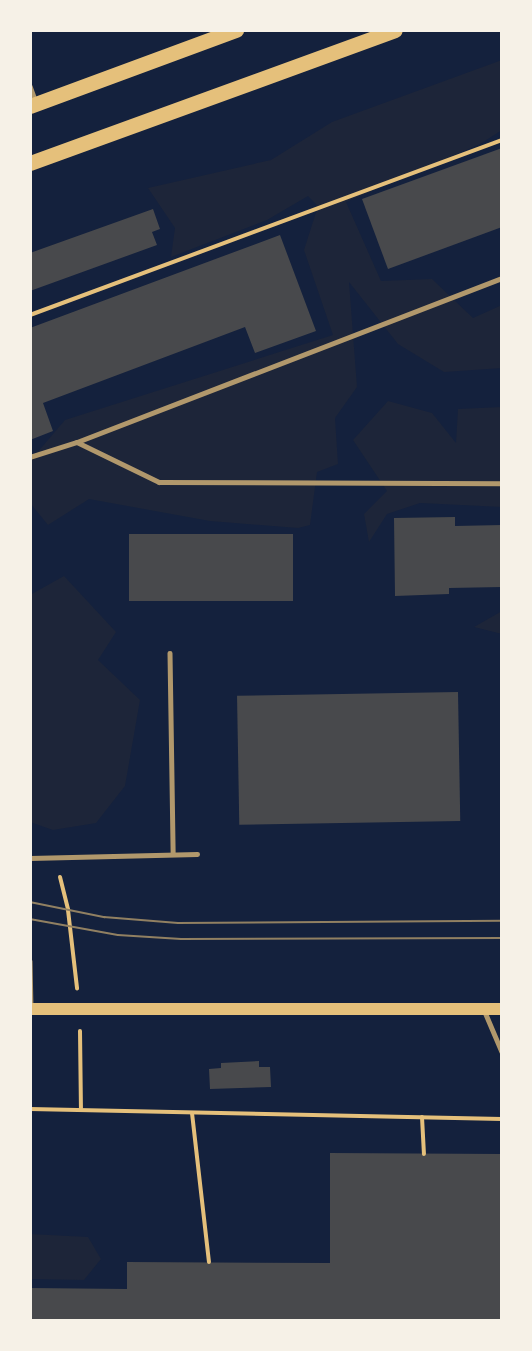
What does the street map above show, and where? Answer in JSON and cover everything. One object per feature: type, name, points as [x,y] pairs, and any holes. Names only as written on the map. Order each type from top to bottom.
[{"type":"main road","points":[[33,105],[236,30]]},
{"type":"main road","points":[[30,163],[395,30]]},
{"type":"main road","points":[[30,1009],[502,1009]]},
{"type":"lane","points":[[30,86],[33,105]]},
{"type":"lane","points":[[30,457],[77,442],[502,278]]},
{"type":"lane","points":[[77,442],[159,482],[502,483]]},
{"type":"lane","points":[[170,653],[173,854]]},
{"type":"lane","points":[[30,858],[197,854]]},
{"type":"lane","points":[[30,962],[30,1014]]},
{"type":"lane","points":[[484,1009],[502,1052]]},
{"type":"path","points":[[30,315],[502,140]]},
{"type":"path","points":[[55,858],[68,910],[80,1008],[81,1108]]},
{"type":"path","points":[[30,1109],[81,1108],[192,1113],[502,1119]]},
{"type":"path","points":[[192,1113],[209,1262]]},
{"type":"path","points":[[422,1117],[424,1154]]},
{"type":"shaded area","points":[[502,60],[502,130],[480,144],[346,202],[381,281],[432,279],[473,318],[502,305],[502,368],[444,372],[398,344],[349,282],[357,387],[335,418],[338,464],[317,472],[310,525],[298,528],[210,521],[89,499],[48,525],[30,503],[30,461],[65,420],[333,335],[304,250],[318,206],[308,196],[267,220],[171,257],[175,228],[148,188],[271,160],[332,122]]},
{"type":"shaded area","points":[[388,401],[432,413],[456,443],[458,409],[502,407],[502,507],[420,503],[387,514],[369,542],[364,514],[387,491],[353,440]]},
{"type":"shaded area","points":[[64,576],[116,632],[98,660],[140,700],[125,786],[96,823],[53,830],[30,822],[30,595]]},
{"type":"shaded area","points":[[502,611],[502,634],[474,627]]},
{"type":"shaded area","points":[[30,1234],[88,1237],[101,1259],[84,1280],[31,1279]]},
{"type":"building","points":[[502,148],[502,227],[388,269],[362,199]]},
{"type":"building","points":[[153,209],[160,229],[152,232],[157,245],[30,291],[30,253]]},
{"type":"building","points":[[280,235],[316,331],[255,353],[245,327],[43,403],[53,431],[30,440],[30,328]]},
{"type":"building","points":[[455,517],[455,526],[502,525],[502,587],[449,588],[449,594],[395,596],[394,518]]},
{"type":"building","points":[[129,534],[293,534],[293,601],[129,601]]},
{"type":"building","points":[[458,692],[460,821],[239,825],[237,696]]},
{"type":"building","points":[[259,1061],[259,1067],[270,1067],[271,1087],[210,1089],[209,1069],[221,1068],[221,1063]]},
{"type":"building","points":[[330,1153],[502,1154],[502,1321],[30,1321],[30,1288],[127,1289],[127,1262],[330,1263]]},
{"type":"tram line","points":[[30,902],[104,917],[178,923],[502,921]]},
{"type":"tram line","points":[[30,919],[118,935],[181,939],[502,938]]}]
